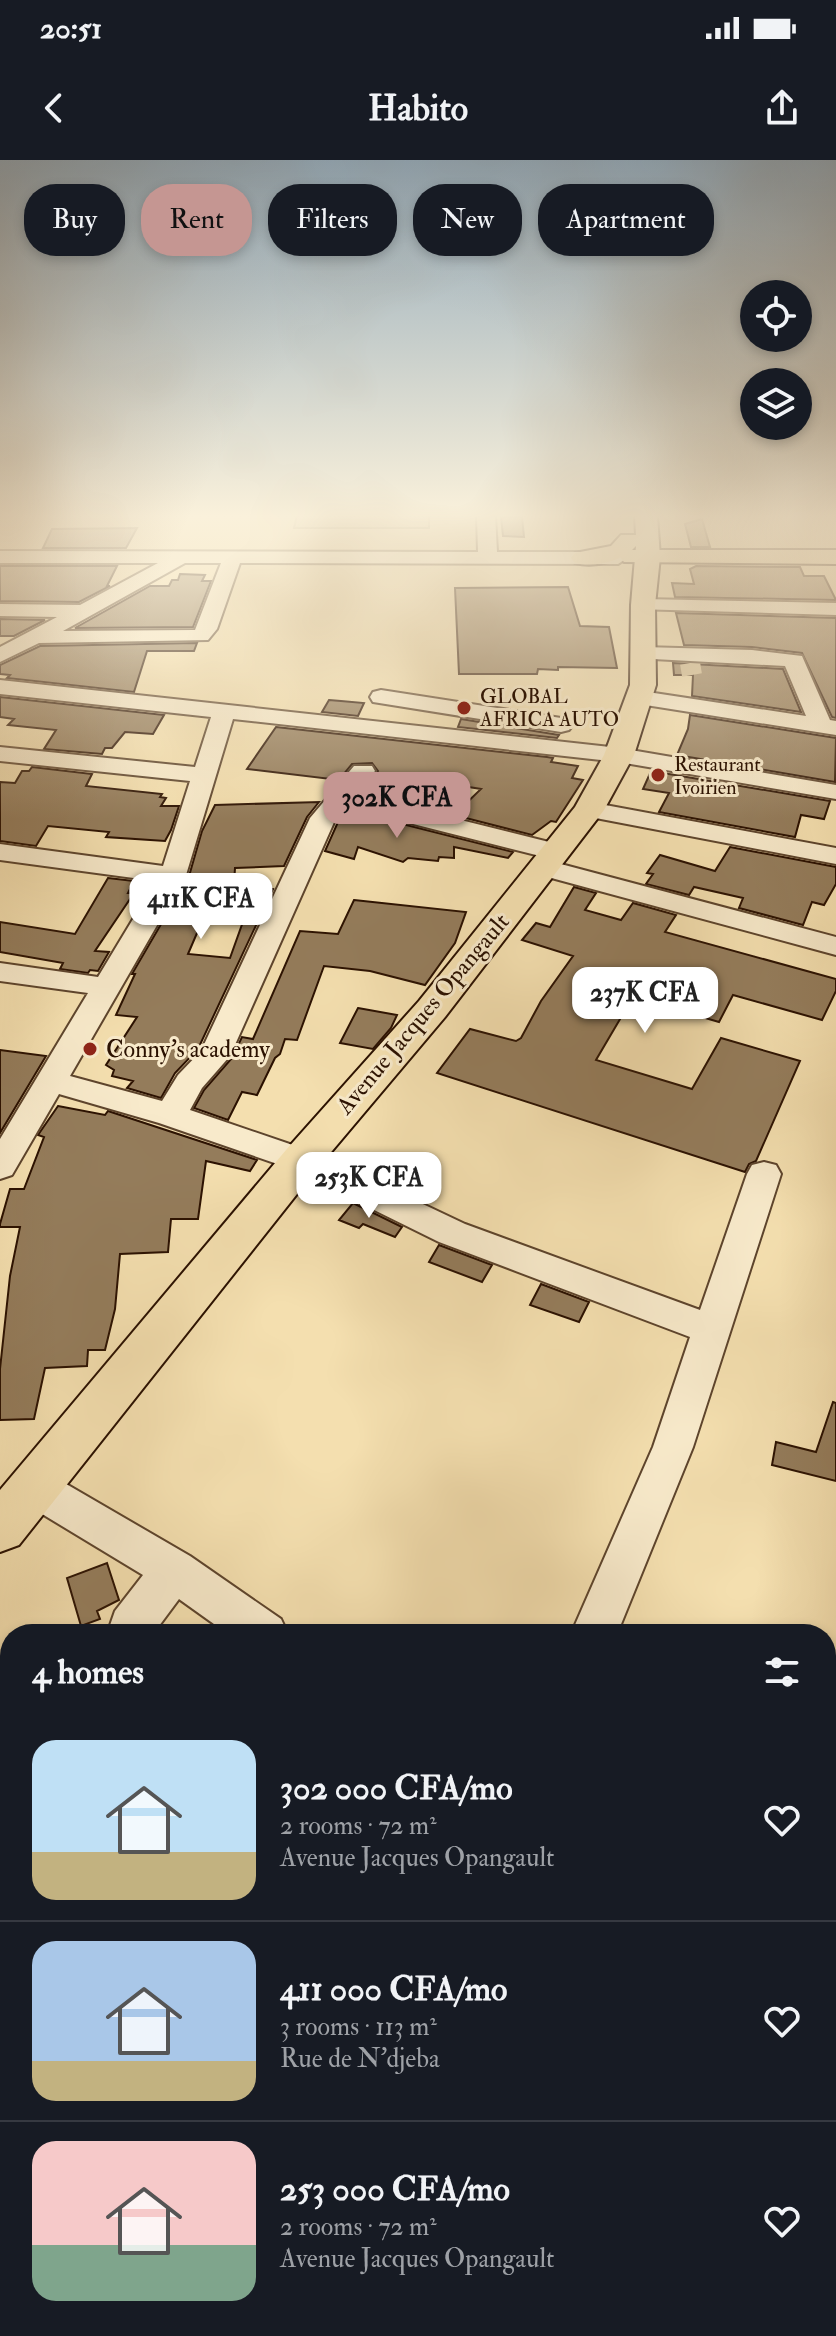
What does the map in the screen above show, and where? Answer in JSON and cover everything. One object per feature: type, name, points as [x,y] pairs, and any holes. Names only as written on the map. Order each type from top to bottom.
[{"type":"main road","name":"Avenue Jacques Opangault","points":[[0,1529],[301,1160],[432,1009],[589,810],[623,745],[647,672],[643,617]]},
{"type":"street","points":[[0,656],[74,617]]},
{"type":"street","points":[[36,637],[156,639],[201,636],[211,617]]},
{"type":"street","points":[[647,672],[752,656],[794,661],[828,727]]},
{"type":"street","points":[[647,672],[691,673],[647,672]]},
{"type":"street","points":[[647,672],[828,727]]},
{"type":"street","points":[[0,687],[224,711],[623,745]]},
{"type":"street","points":[[381,697],[623,745],[836,792]]},
{"type":"street","points":[[0,1167],[173,875],[224,711]]},
{"type":"street","points":[[0,754],[203,775]]},
{"type":"street","points":[[171,1115],[189,1082],[214,1056],[323,818],[363,771]]},
{"type":"street","points":[[341,798],[836,946]]},
{"type":"street","points":[[589,810],[836,856]]},
{"type":"street","points":[[0,852],[173,875]]},
{"type":"street","points":[[0,972],[107,987]]},
{"type":"street","points":[[51,1081],[171,1115],[301,1160],[452,1233],[712,1330]]},
{"type":"street","points":[[598,1624],[673,1447],[764,1174]]},
{"type":"street","points":[[34,1487],[174,1570],[251,1624]]},
{"type":"street","points":[[133,1624],[174,1570]]},
{"type":"building","points":[[95,617],[197,617],[193,627],[75,628]]},
{"type":"building","points":[[456,617],[577,617],[580,626],[609,627],[617,668],[558,667],[558,670],[538,669],[537,674],[459,674]]},
{"type":"building","points":[[677,617],[836,618],[836,718],[832,717],[802,653],[752,647],[684,645]]},
{"type":"building","points":[[0,619],[45,620],[14,636],[0,636]]},
{"type":"building","points":[[197,643],[194,651],[147,651],[134,692],[7,678],[10,675],[0,674],[0,665],[40,646]]},
{"type":"building","points":[[673,663],[783,669],[801,712],[692,696],[693,675],[674,675]]},
{"type":"building","points":[[0,697],[164,715],[153,734],[125,732],[112,748],[105,748],[102,754],[44,749],[56,730],[8,725],[14,719],[0,717]]},
{"type":"building","points":[[329,700],[364,703],[358,716],[322,712]]},
{"type":"building","points":[[690,715],[836,738],[835,782],[677,755],[688,729]]},
{"type":"building","points":[[461,719],[559,735],[557,738],[458,727]]},
{"type":"building","points":[[276,727],[553,758],[551,762],[578,766],[572,778],[583,780],[556,822],[551,821],[532,835],[454,815],[481,789],[418,779],[402,802],[365,793],[378,771],[372,763],[352,764],[339,780],[247,769]]},
{"type":"building","points":[[32,767],[92,774],[86,786],[162,794],[160,797],[166,798],[161,806],[179,806],[171,830],[165,841],[106,837],[109,832],[48,826],[36,846],[0,841],[0,782],[15,783],[22,771],[29,771]]},
{"type":"building","points":[[651,771],[830,801],[824,819],[801,815],[795,837],[659,812],[669,793],[643,789]]},
{"type":"building","points":[[319,802],[307,817],[284,866],[235,868],[234,884],[273,889],[198,1049],[175,1073],[161,1098],[127,1088],[133,1081],[112,1076],[114,1070],[106,1065],[137,1017],[116,1015],[135,974],[132,974],[189,876],[202,831],[215,805]],"holes":[[[206,912],[245,916],[230,958],[188,954]]]},
{"type":"building","points":[[347,810],[513,852],[508,858],[454,847],[454,858],[439,857],[438,861],[408,858],[403,862],[358,847],[354,859],[325,851]]},
{"type":"building","points":[[730,847],[836,867],[836,884],[824,905],[812,902],[803,925],[739,908],[743,898],[694,887],[689,895],[646,884],[653,874],[647,873],[660,855],[715,871]]},
{"type":"building","points":[[108,878],[134,881],[128,893],[134,893],[95,951],[109,952],[98,971],[90,970],[88,973],[60,969],[63,963],[0,952],[0,922],[75,934]]},
{"type":"building","points":[[574,887],[596,893],[585,910],[621,920],[633,903],[676,915],[665,932],[836,979],[836,991],[822,1020],[733,995],[719,1022],[633,997],[596,1060],[692,1089],[721,1038],[800,1061],[756,1161],[749,1164],[745,1172],[437,1073],[470,1029],[516,1041],[521,1038],[541,1001],[573,956],[522,940],[536,923],[550,927]]},
{"type":"building","points":[[354,900],[466,912],[455,943],[425,985],[370,971],[324,966],[297,1040],[285,1039],[257,1095],[242,1092],[228,1120],[194,1108],[204,1090],[232,1058],[242,1037],[253,1039],[300,931],[338,934]]},
{"type":"building","points":[[358,1008],[397,1015],[391,1028],[373,1049],[340,1043]]},
{"type":"building","points":[[0,1050],[46,1056],[0,1133]]},
{"type":"building","points":[[58,1106],[105,1115],[108,1111],[257,1160],[250,1171],[206,1161],[198,1219],[171,1219],[168,1252],[120,1254],[115,1309],[105,1350],[88,1350],[87,1366],[45,1368],[34,1419],[0,1420],[0,1369],[10,1276],[20,1227],[0,1227],[0,1224],[10,1189],[24,1189],[44,1137],[38,1135]]},
{"type":"building","points":[[353,1203],[402,1227],[395,1237],[363,1224],[359,1228],[339,1220]]},
{"type":"building","points":[[439,1245],[492,1265],[482,1282],[429,1262]]},
{"type":"building","points":[[541,1284],[589,1302],[579,1322],[530,1305]]},
{"type":"building","points":[[833,1402],[836,1403],[836,1481],[772,1465],[776,1442],[816,1452]]},
{"type":"building","points":[[107,1563],[119,1600],[97,1611],[100,1619],[80,1624],[67,1578]]},
{"type":"tunnel","points":[[690,663],[692,675]]},
{"type":"place","name":"GLOBAL AFRICA AUTO","points":[[464,708]]},
{"type":"place","name":"Restaurant Ivoirien","points":[[658,775]]},
{"type":"place","name":"Conny's academy","points":[[90,1049]]}]
